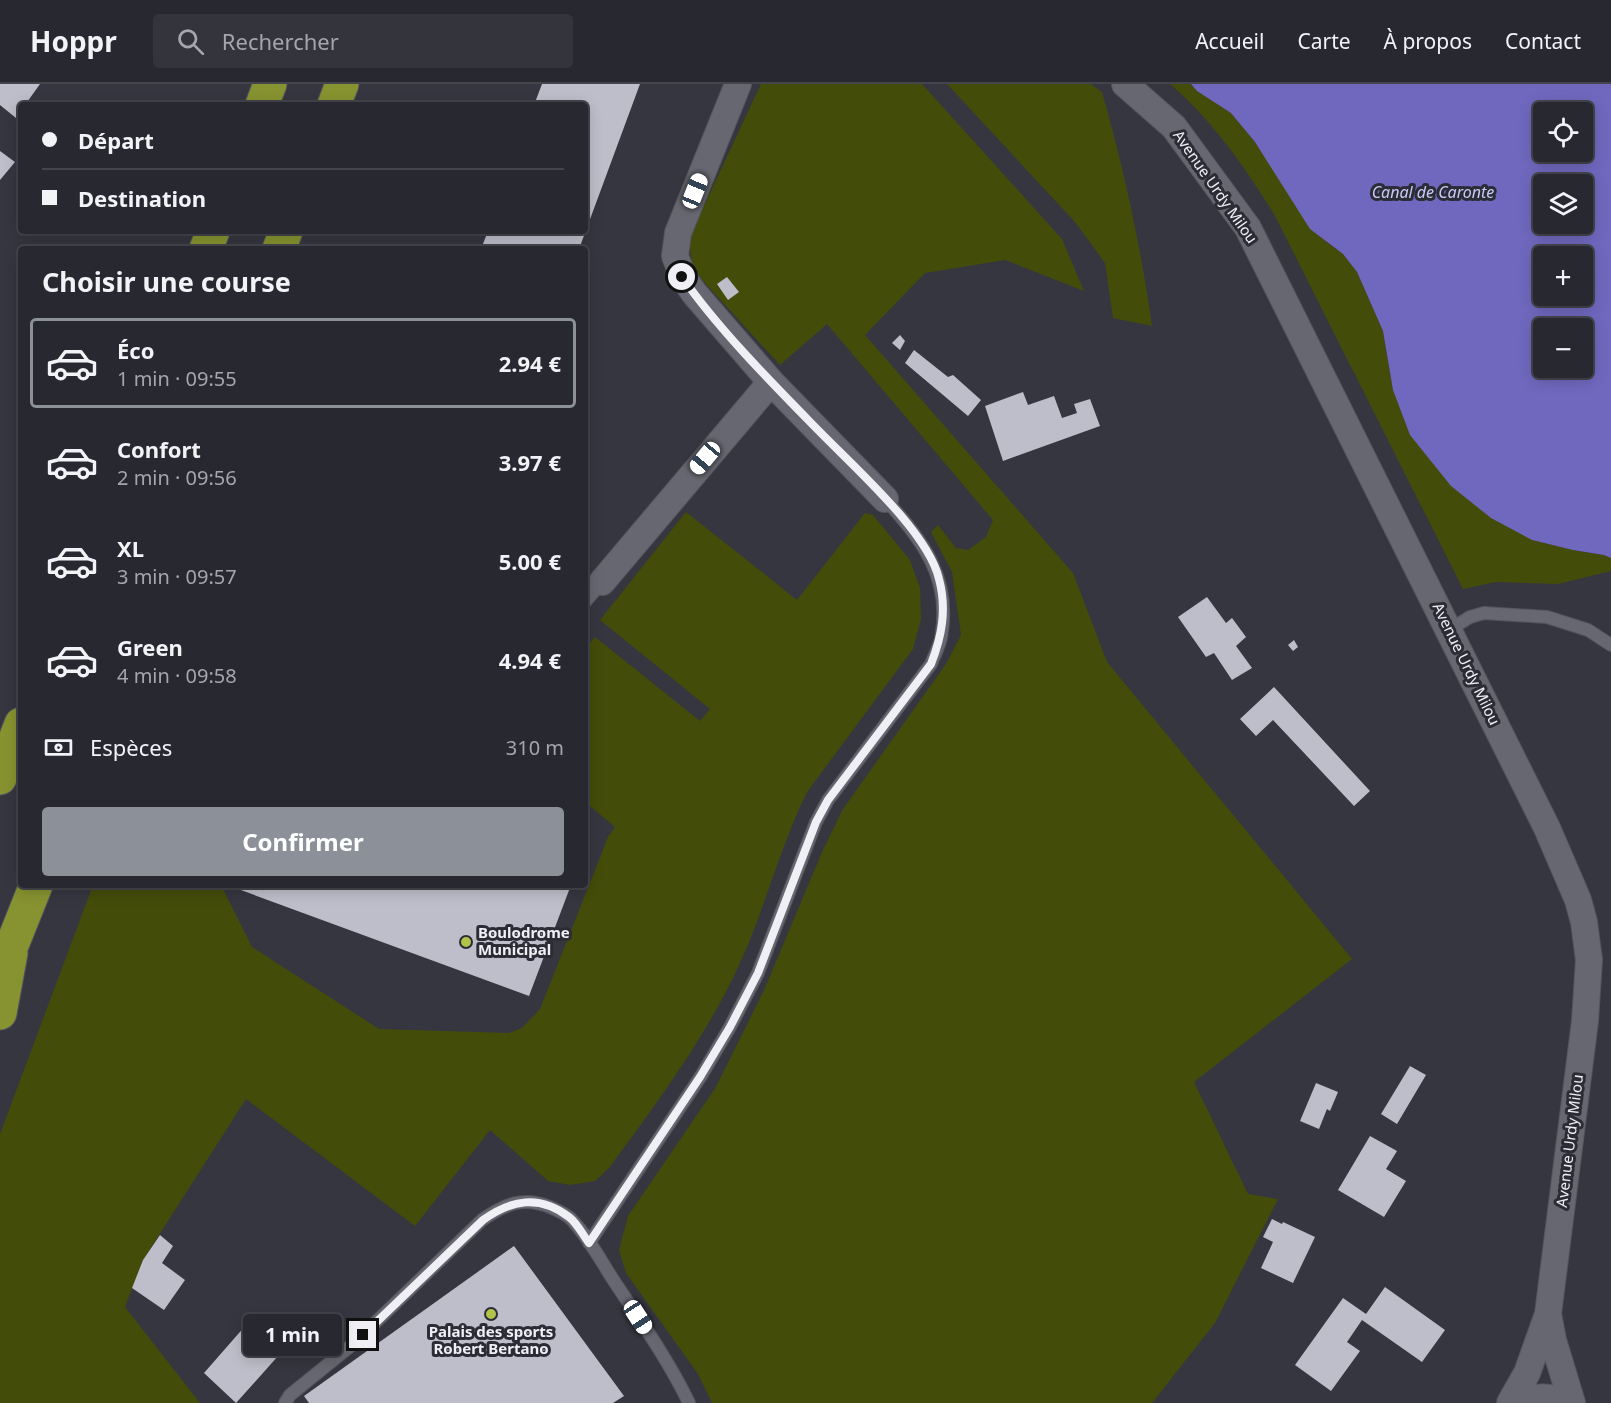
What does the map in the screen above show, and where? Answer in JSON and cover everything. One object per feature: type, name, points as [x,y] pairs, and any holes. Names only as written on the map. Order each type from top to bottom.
[{"type":"highway","points":[[263,102],[270,84]]},
{"type":"highway","points":[[335,102],[342,84]]},
{"type":"highway","points":[[0,778],[18,732]]},
{"type":"highway","points":[[0,1013],[6,963],[35,888]]},
{"type":"street","points":[[738,84],[678,233],[675,256],[682,277],[771,382],[885,499]]},
{"type":"street","name":"Avenue Urdy Milou","points":[[1125,84],[1174,127],[1248,228],[1547,828],[1574,891],[1584,922],[1589,960],[1586,1021],[1548,1314],[1527,1373],[1510,1403]]},
{"type":"street","points":[[602,582],[771,382]]},
{"type":"street","name":"Avenue Urdy Milou","points":[[1548,1314],[1553,1340],[1572,1403]]},
{"type":"street","points":[[1517,1403],[1541,1396],[1554,1397],[1572,1403]]},
{"type":"lane","points":[[589,1243],[700,1077],[730,1027],[758,973],[816,822],[828,800],[931,664],[941,639],[943,605],[939,578],[929,554],[914,531],[885,499]]},
{"type":"lane","points":[[588,598],[602,582]]},
{"type":"lane","points":[[1449,630],[1470,617],[1484,613],[1547,617],[1588,630],[1611,645]]},
{"type":"lane","points":[[285,1403],[290,1395],[358,1340],[483,1220],[498,1209],[518,1202],[537,1203],[570,1218],[675,1373],[689,1403]]},
{"type":"green space","points":[[761,84],[922,84],[1062,239],[1084,291],[1005,260],[925,273],[865,335],[1073,573],[1107,662],[1352,959],[1194,1082],[1248,1194],[1278,1199],[1215,1323],[1152,1403],[712,1403],[698,1374],[626,1273],[619,1250],[628,1216],[716,1087],[764,990],[823,850],[843,809],[946,664],[961,635],[952,572],[931,532],[938,525],[956,548],[968,550],[986,537],[993,520],[827,324],[780,365],[704,282],[692,265],[689,238]]},
{"type":"green space","points":[[947,84],[1091,84],[1102,92],[1131,208],[1152,326],[1113,318],[1105,263],[1075,222]]},
{"type":"green space","points":[[1170,84],[1191,84],[1197,91],[1231,113],[1255,142],[1326,242],[1343,254],[1357,272],[1383,331],[1393,390],[1532,540],[1604,555],[1611,558],[1611,571],[1558,584],[1496,582],[1463,589],[1274,214],[1227,145],[1186,98]]},
{"type":"green space","points":[[686,512],[797,600],[865,513],[873,515],[910,560],[920,588],[921,619],[913,649],[807,792],[749,942],[727,990],[680,1069],[609,1168],[595,1181],[570,1185],[548,1181],[490,1130],[415,1226],[246,1099],[143,1260],[125,1307],[200,1403],[0,1403],[0,1134],[92,888],[222,888],[252,947],[379,1029],[509,1033],[522,1028],[540,1009],[608,837],[615,827],[588,804],[588,645],[595,637],[700,721],[710,709],[600,620]]},
{"type":"water","name":"Canal de Caronte","points":[[1191,84],[1611,84],[1611,558],[1532,540],[1491,518],[1451,486],[1410,435],[1393,390],[1383,331],[1357,272],[1343,254],[1310,229],[1255,142],[1231,113],[1197,91]]},
{"type":"building","points":[[0,84],[40,84],[27,102],[18,102],[16,118],[0,105]]},
{"type":"building","points":[[542,84],[640,84],[588,225],[588,102],[535,102]]},
{"type":"building","points":[[0,151],[15,162],[0,180]]},
{"type":"building","points":[[487,234],[585,234],[580,246],[482,246]]},
{"type":"building","points":[[727,277],[739,292],[728,300],[717,284]]},
{"type":"building","points":[[900,335],[905,341],[900,350],[892,343]]},
{"type":"building","points":[[914,350],[948,377],[953,375],[981,400],[968,416],[905,363]]},
{"type":"building","points":[[1023,392],[1028,405],[1054,396],[1062,418],[1077,413],[1074,404],[1090,399],[1100,426],[1003,461],[985,406]]},
{"type":"building","points":[[1207,597],[1226,623],[1232,618],[1246,637],[1236,646],[1252,668],[1232,680],[1214,653],[1206,657],[1178,617]]},
{"type":"building","points":[[1294,640],[1298,647],[1293,651],[1288,645]]},
{"type":"building","points":[[1274,687],[1370,791],[1354,806],[1273,720],[1256,736],[1240,719]]},
{"type":"building","name":"Boulodrome Municipal","points":[[238,888],[570,888],[529,996]]},
{"type":"building","points":[[1410,1066],[1426,1075],[1397,1124],[1381,1114]]},
{"type":"building","points":[[1316,1083],[1338,1092],[1330,1111],[1327,1109],[1319,1129],[1300,1121]]},
{"type":"building","points":[[1370,1136],[1397,1151],[1386,1169],[1406,1181],[1384,1217],[1338,1190]]},
{"type":"building","points":[[1272,1219],[1315,1237],[1293,1283],[1261,1268],[1273,1242],[1263,1237]]},
{"type":"building","points":[[160,1235],[173,1246],[162,1263],[185,1280],[164,1310],[132,1288],[143,1260]]},
{"type":"building","name":"Palais des sports Robert Bertano","points":[[514,1246],[624,1396],[613,1403],[309,1403],[304,1396]]},
{"type":"building","points":[[1385,1287],[1445,1330],[1422,1362],[1362,1320],[1347,1342],[1360,1351],[1331,1391],[1295,1365],[1343,1298],[1366,1314]]},
{"type":"building","points":[[253,1317],[287,1346],[236,1403],[204,1373]]},
{"type":"place","name":"Boulodrome Municipal","points":[[466,942]]},
{"type":"place","name":"Palais des sports Robert Bertano","points":[[491,1314]]},
{"type":"route","points":[[363,1335],[483,1220],[498,1209],[518,1202],[537,1203],[552,1208],[570,1218],[589,1243],[700,1077],[730,1027],[758,973],[816,822],[828,800],[931,664],[941,639],[943,605],[939,578],[929,554],[914,531],[771,382],[682,277]]}]
